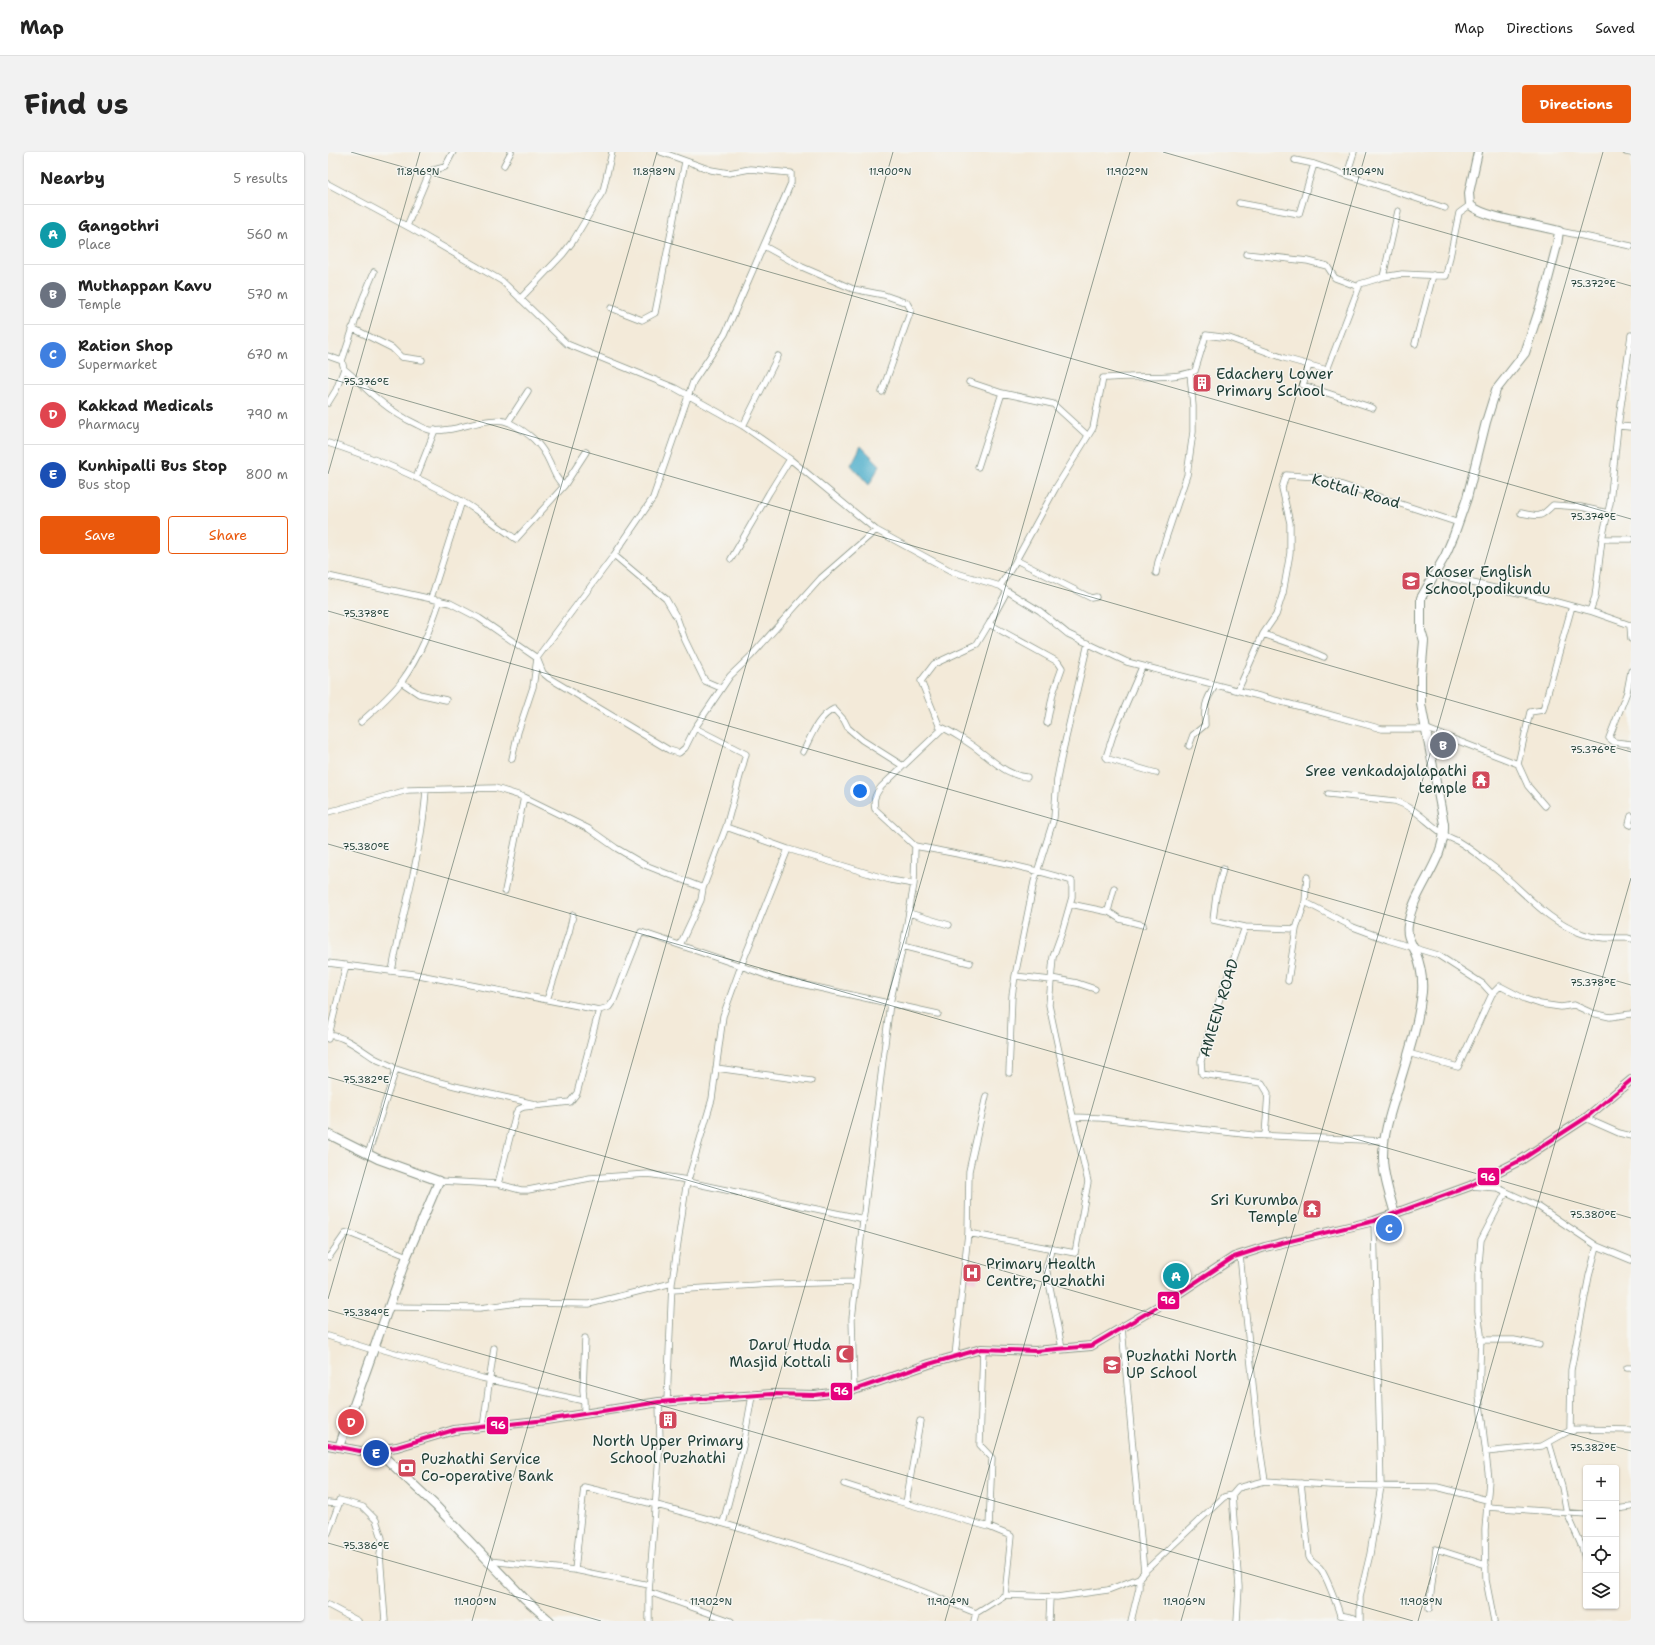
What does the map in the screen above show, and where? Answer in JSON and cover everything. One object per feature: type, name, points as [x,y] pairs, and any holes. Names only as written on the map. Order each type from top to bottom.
[{"type":"main road","points":[[1395,1214],[1384,1173],[1383,1157],[1387,1126],[1414,1033],[1422,992],[1421,972],[1413,947],[1408,938],[1407,926],[1412,911],[1440,851],[1445,836],[1427,729],[1421,704],[1424,641],[1421,631],[1421,598],[1446,556],[1459,523],[1496,390],[1525,353],[1544,295],[1558,244],[1559,231],[1489,214],[1475,209],[1470,205],[1469,192],[1478,152]]},
{"type":"main road","points":[[328,1445],[360,1451],[378,1450],[397,1448],[454,1430],[546,1420],[663,1402],[772,1394],[815,1395],[854,1390],[955,1356],[984,1349],[1034,1351],[1091,1346],[1164,1303],[1234,1257],[1265,1247],[1374,1221],[1470,1186],[1521,1160],[1584,1118],[1631,1080]]},
{"type":"main road","points":[[328,1134],[368,1154],[439,1181],[407,1256],[339,1447]]},
{"type":"main road","points":[[378,1450],[435,1505],[524,1598],[550,1621]]},
{"type":"street","points":[[407,226],[430,171],[445,167],[453,152]]},
{"type":"street","points":[[504,165],[511,152]]},
{"type":"street","points":[[520,299],[563,254],[573,241],[603,191],[612,152]]},
{"type":"street","points":[[512,759],[518,732],[533,687],[537,658],[614,555],[653,498],[693,382],[725,334],[791,183],[791,173],[750,169],[729,173],[711,170],[685,162],[661,152]]},
{"type":"street","points":[[1347,175],[1354,152]]},
{"type":"street","points":[[1626,152],[1631,153]]},
{"type":"street","points":[[1295,160],[1314,164],[1445,208]]},
{"type":"street","points":[[611,308],[642,320],[655,313],[685,162]]},
{"type":"street","points":[[1239,203],[1299,214],[1314,164]]},
{"type":"street","points":[[328,184],[407,226],[502,281],[567,344],[674,388],[743,426],[790,460],[876,530],[953,572],[1000,586],[1040,611],[1068,634],[1127,662],[1142,667],[1215,686],[1238,690],[1382,729],[1427,729],[1518,764]]},
{"type":"street","points":[[1000,586],[1093,428],[1103,378],[1161,378],[1184,375],[1195,371],[1206,335],[1229,338],[1284,358],[1327,370],[1360,284],[1383,277],[1402,274],[1446,276],[1459,213],[1470,205]]},
{"type":"street","points":[[1383,277],[1398,211]]},
{"type":"street","points":[[1559,231],[1631,246]]},
{"type":"street","points":[[764,246],[802,266],[853,289],[884,295],[907,303],[911,310],[882,392]]},
{"type":"street","points":[[1246,254],[1308,261],[1327,266],[1335,278],[1359,287]]},
{"type":"street","points":[[328,403],[336,390],[344,369],[342,361],[352,328],[374,272]]},
{"type":"street","points":[[1415,344],[1432,275]]},
{"type":"street","points":[[352,328],[392,348],[401,357],[422,360]]},
{"type":"street","points":[[1590,611],[1595,597],[1602,539],[1608,513],[1618,426],[1631,335]]},
{"type":"street","points":[[328,356],[342,361]]},
{"type":"street","points":[[743,426],[778,356]]},
{"type":"street","points":[[1309,365],[1303,385],[1373,408]]},
{"type":"street","points":[[344,369],[380,401],[403,418],[429,430],[460,428],[495,419],[508,422],[538,442],[550,461],[558,481],[564,486]]},
{"type":"street","points":[[1156,573],[1158,562],[1187,475],[1193,432],[1193,406],[1190,373]]},
{"type":"street","points":[[969,382],[1002,394],[1053,404],[1088,436]]},
{"type":"street","points":[[508,422],[528,391]]},
{"type":"street","points":[[978,467],[1002,394]]},
{"type":"street","points":[[1618,426],[1631,427]]},
{"type":"street","points":[[416,478],[435,430]]},
{"type":"street","points":[[328,443],[360,453],[416,478],[462,501],[516,539],[564,486],[586,452]]},
{"type":"street","points":[[730,560],[768,493],[790,460]]},
{"type":"street","name":"Kottali Road","points":[[1238,690],[1263,634],[1276,615],[1283,593],[1290,553],[1290,523],[1282,488],[1286,475],[1318,477],[1459,523]]},
{"type":"street","points":[[431,598],[462,501]]},
{"type":"street","points":[[1522,513],[1536,516],[1544,514],[1553,505],[1580,506],[1608,513]]},
{"type":"street","points":[[328,576],[450,603],[479,618],[537,658],[543,674],[548,678],[669,750],[679,752],[685,748],[695,728],[730,676],[751,656],[821,578],[876,530]]},
{"type":"street","points":[[1602,539],[1631,539]]},
{"type":"street","points":[[614,555],[666,599],[677,618],[685,640],[705,681],[721,688]]},
{"type":"street","points":[[1016,560],[1091,598],[1096,597]]},
{"type":"street","points":[[1434,574],[1534,596],[1590,611],[1630,625],[1631,639]]},
{"type":"street","points":[[968,1233],[1075,1253],[1088,1182],[1049,1006],[1053,956],[1072,897],[1072,881],[1050,874],[915,846],[874,809],[875,795],[940,730],[921,681],[934,664],[977,644],[1007,591]]},
{"type":"street","points":[[361,722],[401,682],[415,661],[426,640],[440,600]]},
{"type":"street","points":[[1545,806],[1528,786],[1518,764],[1530,712],[1543,710],[1572,606]]},
{"type":"street","points":[[989,624],[1058,662],[1062,668],[1053,693],[1047,723]]},
{"type":"street","points":[[1263,634],[1324,657]]},
{"type":"street","points":[[1009,1073],[1012,1002],[1015,976],[1034,882],[1054,818],[1057,779],[1088,643]]},
{"type":"street","points":[[1142,667],[1114,732],[1106,758],[1156,773]]},
{"type":"street","points":[[1631,671],[1627,692],[1609,738],[1614,742],[1631,744]]},
{"type":"street","points":[[401,682],[419,694],[446,700]]},
{"type":"street","points":[[1190,746],[1193,735],[1205,725],[1204,709],[1208,697],[1215,686]]},
{"type":"street","points":[[803,752],[818,723],[828,712],[834,709],[844,720],[848,728],[862,740],[903,766]]},
{"type":"street","points":[[939,726],[947,729],[981,752],[997,765],[1021,776],[1027,777]]},
{"type":"street","points":[[680,945],[701,900],[703,888],[726,827],[746,754],[695,728]]},
{"type":"street","points":[[328,812],[408,790],[495,788],[524,797],[589,829],[616,848],[645,865],[703,888]]},
{"type":"street","points":[[392,971],[418,855],[425,816],[426,790]]},
{"type":"street","points":[[1328,794],[1403,803],[1435,826],[1445,836],[1458,842],[1495,868],[1521,889],[1546,914],[1565,926],[1584,935],[1631,939]]},
{"type":"street","points":[[505,891],[524,797]]},
{"type":"street","points":[[1631,816],[1629,824],[1631,825]]},
{"type":"street","points":[[726,827],[788,849],[890,880],[914,884]]},
{"type":"street","points":[[854,1390],[852,1319],[856,1282],[890,1003],[903,946],[914,884],[915,846]]},
{"type":"street","points":[[649,1621],[648,1592],[672,1284],[688,1181],[712,1099],[723,1016],[741,966],[788,849]]},
{"type":"street","points":[[1223,869],[1216,896],[1213,920],[1245,927],[1296,930]]},
{"type":"street","points":[[1288,981],[1296,930],[1305,902],[1307,876]]},
{"type":"street","points":[[1108,911],[1114,888]]},
{"type":"street","points":[[1305,902],[1353,927],[1438,955],[1483,984],[1492,994]]},
{"type":"street","points":[[1070,904],[1108,911],[1120,919],[1143,925]]},
{"type":"street","points":[[909,913],[949,924]]},
{"type":"street","points":[[547,1000],[573,915]]},
{"type":"street","name":"AMEEN ROAD","points":[[1245,927],[1213,1018],[1201,1061],[1202,1074],[1262,1083],[1268,1093],[1265,1136]]},
{"type":"street","points":[[328,963],[414,974],[599,1010],[609,1007],[614,1000],[641,932],[774,978],[938,1014]]},
{"type":"street","points":[[903,946],[970,963]]},
{"type":"street","points":[[328,1038],[346,965]]},
{"type":"street","points":[[1015,976],[1051,979],[1077,983],[1095,988]]},
{"type":"street","points":[[1408,1053],[1458,1066],[1492,994],[1500,986],[1525,999],[1540,1004],[1561,1007],[1574,1005],[1592,1013],[1610,1017],[1631,1014]]},
{"type":"street","points":[[498,1184],[516,1113],[519,1109],[524,1107],[570,1102],[574,1099],[577,1093],[599,1010]]},
{"type":"street","points":[[328,1038],[334,1035],[341,1038],[378,1060],[394,1067],[396,1071]]},
{"type":"street","points":[[716,1068],[811,1081]]},
{"type":"street","points":[[396,1071],[396,1069],[462,1089],[541,1105]]},
{"type":"street","points":[[368,1154],[396,1071]]},
{"type":"street","points":[[955,1356],[968,1233],[969,1171],[986,1096]]},
{"type":"street","points":[[1073,1117],[1101,1118],[1265,1136],[1385,1141]]},
{"type":"street","points":[[1584,1118],[1619,1133],[1631,1136]]},
{"type":"street","points":[[439,1181],[498,1184],[521,1190],[528,1190],[590,1178],[648,1174],[688,1181],[864,1219]]},
{"type":"street","points":[[1470,1186],[1498,1188],[1539,1207],[1597,1246],[1631,1260]]},
{"type":"street","points":[[1494,1621],[1486,1580],[1485,1530],[1489,1480],[1479,1395],[1481,1340],[1478,1275],[1481,1240],[1506,1192]]},
{"type":"street","points":[[1301,1483],[1309,1557],[1311,1561],[1320,1568],[1337,1603],[1340,1615],[1354,1618],[1359,1621],[1360,1596],[1370,1554],[1381,1486],[1374,1221]]},
{"type":"street","points":[[329,1257],[345,1234],[349,1233],[407,1256]]},
{"type":"street","points":[[1597,1246],[1589,1276],[1572,1370],[1570,1429],[1631,1430]]},
{"type":"street","points":[[1052,1248],[1046,1267],[1062,1348]]},
{"type":"street","points":[[1240,1255],[1258,1436],[1265,1481]]},
{"type":"street","points":[[672,1290],[774,1284],[856,1282]]},
{"type":"street","points":[[388,1307],[480,1308],[518,1303],[589,1304],[672,1284]]},
{"type":"street","points":[[1122,1328],[1144,1572]]},
{"type":"street","points":[[328,1336],[489,1380],[584,1401]]},
{"type":"street","points":[[584,1413],[583,1390],[585,1338]]},
{"type":"street","points":[[1481,1340],[1514,1340],[1539,1345]]},
{"type":"street","points":[[483,1427],[494,1348]]},
{"type":"street","points":[[984,1349],[980,1445],[992,1458],[989,1527]]},
{"type":"street","points":[[723,1523],[743,1446],[752,1396]]},
{"type":"street","points":[[906,1503],[920,1421]]},
{"type":"street","points":[[1486,1452],[1542,1446],[1569,1431],[1584,1429]]},
{"type":"street","points":[[1549,1442],[1562,1487],[1567,1513],[1583,1551]]},
{"type":"street","points":[[974,1621],[976,1613],[1005,1595],[1050,1597],[1108,1590],[1139,1578],[1224,1497],[1232,1495],[1238,1488],[1265,1481],[1437,1487],[1487,1500]]},
{"type":"street","points":[[844,1484],[989,1527],[1011,1536],[1005,1595]]},
{"type":"street","points":[[575,1570],[584,1487],[656,1504],[793,1544],[976,1613]]},
{"type":"street","points":[[1232,1495],[1239,1587],[1237,1621]]},
{"type":"street","points":[[328,1502],[339,1502],[363,1507],[376,1520],[382,1538],[380,1556],[385,1621]]},
{"type":"street","points":[[328,1533],[339,1502]]},
{"type":"street","points":[[1487,1507],[1583,1514]]},
{"type":"street","points":[[1619,1509],[1631,1507]]},
{"type":"street","points":[[1429,1609],[1436,1549],[1486,1565]]},
{"type":"street","points":[[489,1561],[575,1570],[649,1585]]},
{"type":"street","points":[[1131,1621],[1139,1588],[1139,1578]]},
{"type":"street","points":[[648,1592],[731,1621]]},
{"type":"street","points":[[1049,1621],[1050,1597]]},
{"type":"street","points":[[328,1605],[358,1621]]},
{"type":"shaded area","name":"Primary Health Centre, Puzhathi","points":[[978,1265],[976,1282],[966,1280],[967,1266]]},
{"type":"water","points":[[861,446],[880,465],[869,485],[851,465]]},
{"type":"transit line","name":"96","points":[[328,1445],[360,1451],[377,1450],[397,1447],[454,1430],[546,1420],[659,1402],[772,1394],[815,1395],[854,1390],[929,1364],[981,1349],[1035,1351],[1091,1346],[1164,1303],[1234,1257],[1265,1247],[1374,1221],[1470,1186],[1521,1160],[1587,1117],[1631,1080]]},
{"type":"place","name":"Edachery Lower Primary School","points":[[1202,383]]},
{"type":"place","name":"Kaoser English School,podikundu","points":[[1411,581]]},
{"type":"place","name":"Muthappan Kavu","points":[[1443,745]]},
{"type":"place","name":"Sree venkadajalapathi temple","points":[[1481,780]]},
{"type":"place","name":"Sri Kurumba Temple","points":[[1312,1209]]},
{"type":"place","name":"Ration Shop","points":[[1389,1228]]},
{"type":"place","name":"Primary Health Centre, Puzhathi","points":[[972,1273]]},
{"type":"place","name":"Gangothri","points":[[1176,1276]]},
{"type":"place","name":"Darul Huda Masjid Kottali","points":[[845,1354]]},
{"type":"place","name":"Puzhathi North UP School","points":[[1112,1365]]},
{"type":"place","name":"North Upper Primary School Puzhathi","points":[[668,1420]]},
{"type":"place","name":"Kakkad Medicals","points":[[351,1422]]},
{"type":"place","name":"Kunhipalli Bus Stop","points":[[376,1453]]},
{"type":"place","name":"Puzhathi Service Co-operative Bank","points":[[407,1468]]}]
